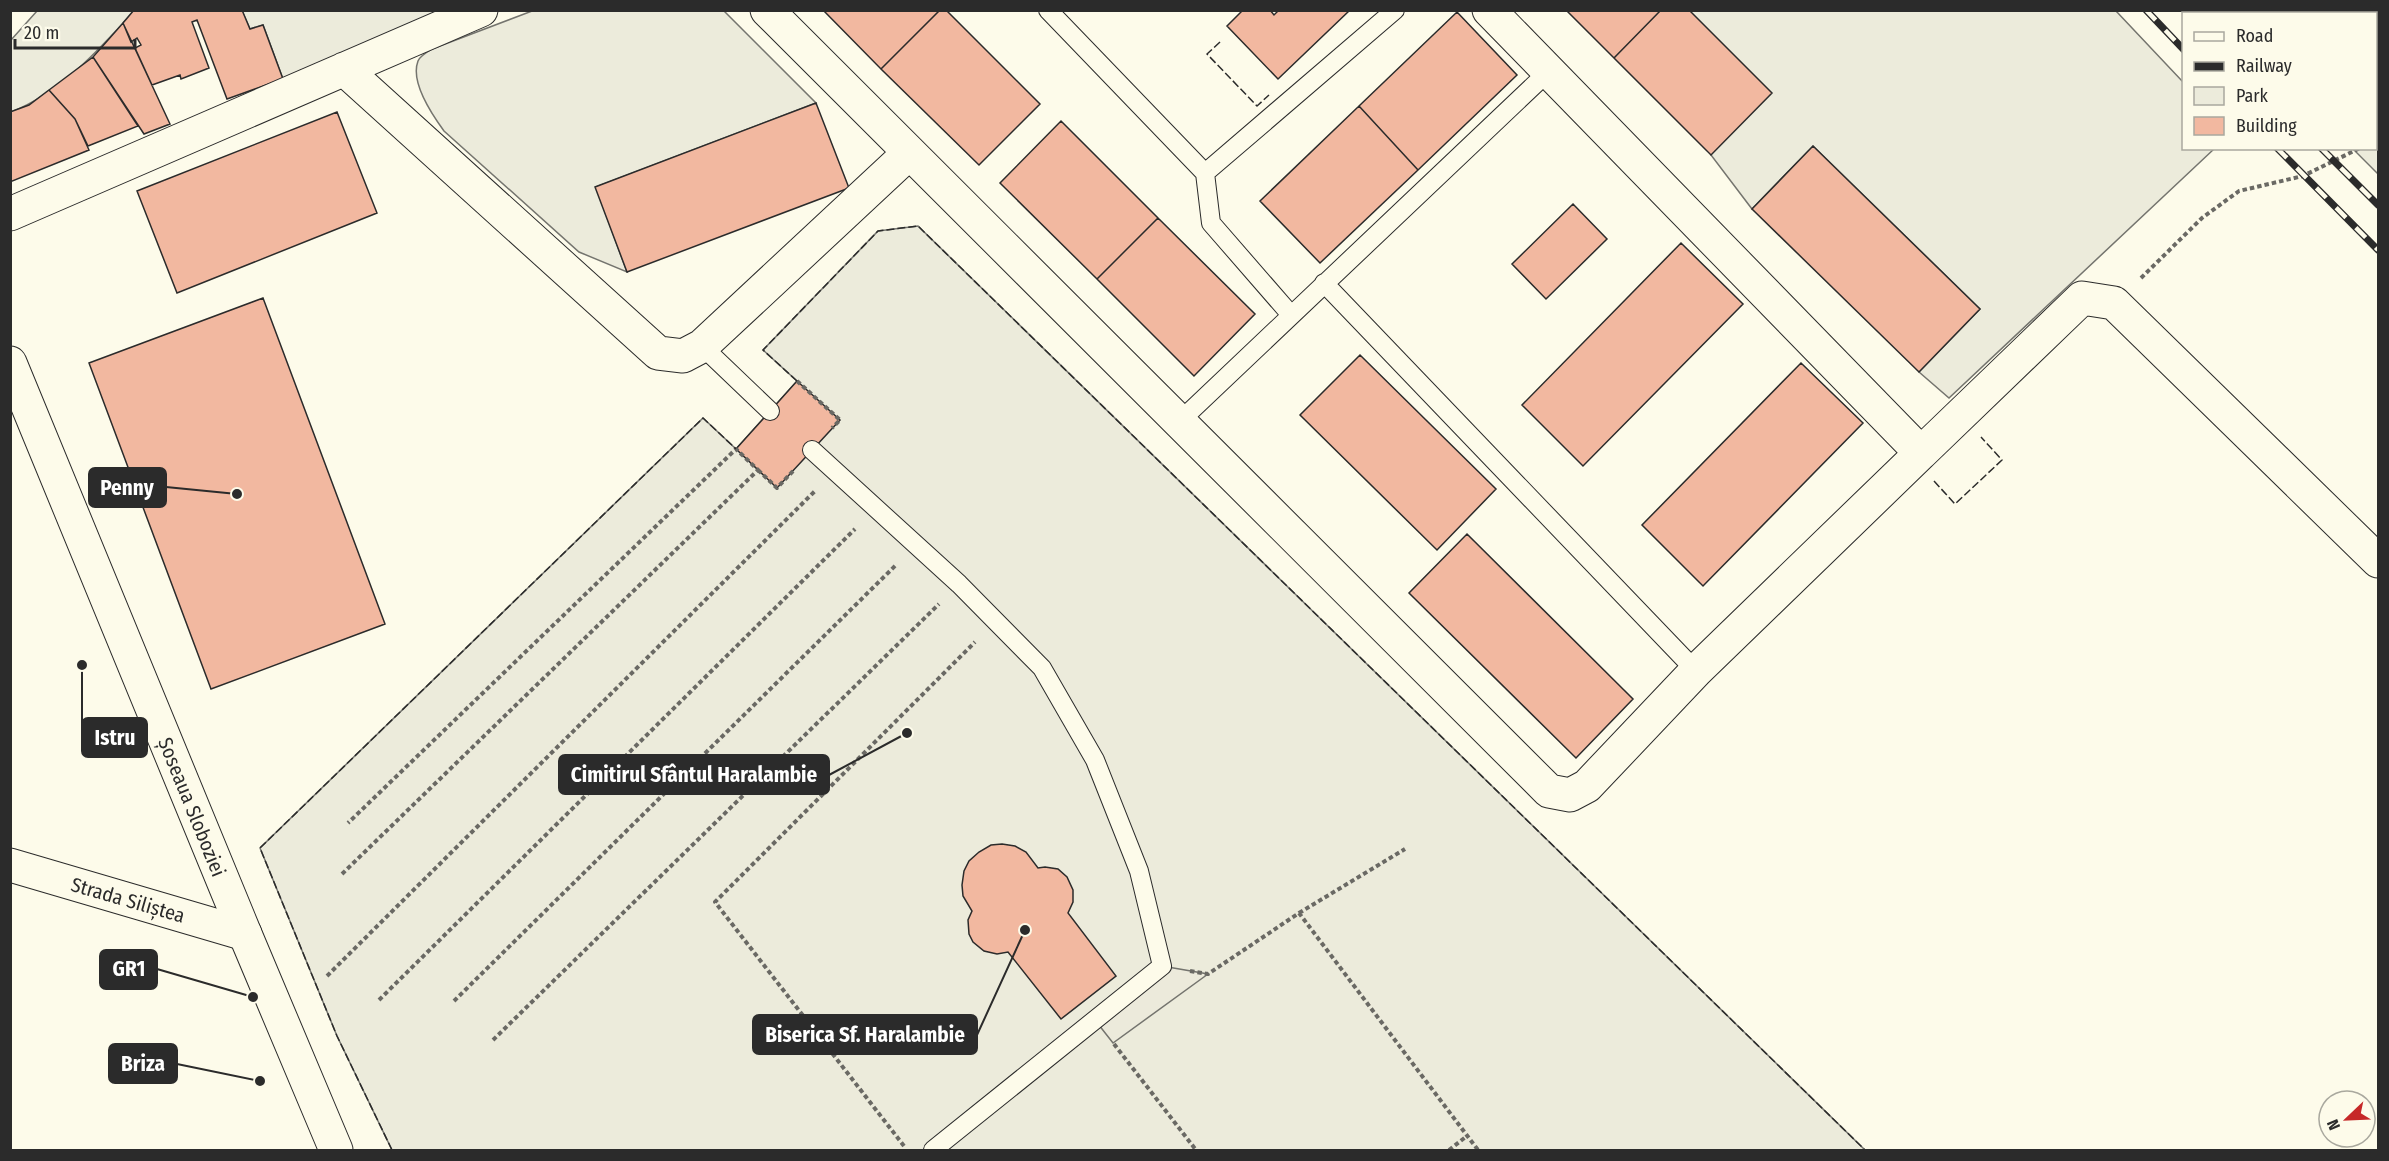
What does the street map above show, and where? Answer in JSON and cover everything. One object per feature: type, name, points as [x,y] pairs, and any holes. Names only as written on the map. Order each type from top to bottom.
[{"type":"street","points":[[10,214],[481,10]]},
{"type":"street","points":[[767,10],[1549,791],[1570,795],[1587,786],[1696,671],[2082,298],[2114,303],[2379,561]]},
{"type":"street","points":[[1489,10],[1921,453]]},
{"type":"street","points":[[345,69],[658,352],[682,356],[702,346],[908,153]]},
{"type":"street","name":"Șoseaua Sloboziei","points":[[10,363],[336,1150]]},
{"type":"street","name":"Strada Siliștea","points":[[10,865],[245,934]]},
{"type":"lane","points":[[1048,10],[1205,173],[1211,223],[1291,315]]},
{"type":"lane","points":[[1205,173],[1395,10]]},
{"type":"lane","points":[[1179,422],[1549,71]]},
{"type":"lane","points":[[1324,283],[1696,671]]},
{"type":"lane","points":[[702,346],[770,411]]},
{"type":"lane","points":[[812,450],[875,510],[959,584],[1042,668],[1095,760],[1139,872],[1162,966],[933,1150]]},
{"type":"path","points":[[2114,303],[2202,218],[2239,191],[2303,176],[2356,150]]},
{"type":"path","points":[[342,874],[758,470],[736,449],[348,823]]},
{"type":"path","points":[[327,976],[835,472]]},
{"type":"path","points":[[379,1000],[875,510]]},
{"type":"path","points":[[454,1001],[916,546]]},
{"type":"path","points":[[493,1040],[959,584]]},
{"type":"path","points":[[907,1150],[715,902],[997,621]]},
{"type":"path","points":[[1162,966],[1208,974],[1299,913],[1405,849]]},
{"type":"path","points":[[1299,913],[1478,1150]]},
{"type":"path","points":[[1095,1020],[1196,1150]]},
{"type":"path","points":[[1449,1150],[1467,1136]]},
{"type":"green space","points":[[37,11],[134,11],[78,69],[46,94],[11,112],[11,40]]},
{"type":"green space","points":[[242,11],[450,11],[283,79],[263,25],[250,29]]},
{"type":"green space","points":[[532,11],[724,11],[816,103],[596,187],[627,272],[579,252],[444,131],[429,108],[420,88],[416,69],[419,59],[426,53]]},
{"type":"green space","points":[[1689,11],[2116,11],[2182,81],[2182,150],[2213,150],[1949,398],[1919,372],[1980,309],[1813,146],[1752,209],[1711,155]]},
{"type":"green space","points":[[2378,11],[2378,174],[2354,150],[2377,150],[2377,12],[2217,12]]},
{"type":"green space","points":[[918,226],[1865,1150],[392,1150],[337,1036],[260,848],[703,418],[736,449],[797,381],[763,350],[878,231]]},
{"type":"shaded area","points":[[1162,966],[1208,974],[1113,1043],[1095,1020]]},
{"type":"building","points":[[134,10],[242,10],[250,29],[263,25],[283,79],[227,99],[197,20],[192,22],[209,68],[181,79],[180,75],[152,85],[135,48],[141,45],[137,38],[131,42],[123,23]]},
{"type":"building","points":[[823,10],[940,10],[881,69]]},
{"type":"building","points":[[940,10],[946,10],[1040,104],[979,165],[881,69]]},
{"type":"building","points":[[1243,10],[1270,10],[1274,15],[1279,10],[1350,10],[1278,79],[1227,26]]},
{"type":"building","points":[[1566,10],[1661,10],[1614,58]]},
{"type":"building","points":[[1661,10],[1689,10],[1772,93],[1711,155],[1614,58]]},
{"type":"building","points":[[1457,12],[1517,75],[1418,170],[1359,106]]},
{"type":"building","points":[[123,23],[170,124],[144,134],[93,57]]},
{"type":"building","points":[[93,57],[138,126],[88,146],[75,119],[49,90]]},
{"type":"building","points":[[49,90],[75,119],[89,150],[10,182],[10,112],[29,105]]},
{"type":"building","points":[[816,103],[849,188],[627,272],[595,187]]},
{"type":"building","points":[[1359,106],[1418,170],[1320,263],[1260,201]]},
{"type":"building","points":[[337,112],[377,213],[177,293],[137,191]]},
{"type":"building","points":[[1061,121],[1158,218],[1097,279],[1000,183]]},
{"type":"building","points":[[1813,146],[1980,309],[1919,372],[1752,209]]},
{"type":"building","points":[[1573,204],[1607,239],[1546,299],[1512,264]]},
{"type":"building","points":[[1158,218],[1255,314],[1194,376],[1097,279]]},
{"type":"building","points":[[1681,243],[1743,304],[1583,466],[1522,405]]},
{"type":"building","points":[[263,298],[385,624],[211,689],[89,363]]},
{"type":"building","points":[[1360,355],[1496,489],[1437,550],[1300,415]]},
{"type":"building","points":[[1801,363],[1863,423],[1703,586],[1642,525]]},
{"type":"building","points":[[797,381],[840,420],[777,488],[736,449]]},
{"type":"building","points":[[1467,534],[1633,699],[1576,758],[1409,593]]},
{"type":"building","points":[[991,845],[1015,846],[1026,852],[1038,868],[1058,869],[1067,877],[1073,890],[1073,902],[1068,913],[1116,976],[1061,1019],[1008,952],[997,954],[984,951],[973,942],[969,934],[968,920],[972,911],[963,896],[964,871],[969,861],[979,852]]},
{"type":"railway","points":[[2146,10],[2182,48]]},
{"type":"railway","points":[[2279,150],[2378,250]]},
{"type":"railway","points":[[2323,150],[2378,205]]},
{"type":"fence","points":[[1220,42],[1207,54],[1257,106],[1269,95]]},
{"type":"fence","points":[[797,381],[763,350],[878,231],[918,226],[1865,1150]]},
{"type":"fence","points":[[392,1150],[337,1036],[260,848],[703,418],[736,449]]},
{"type":"fence","points":[[1934,481],[1955,504],[2002,460],[1981,437]]},
{"type":"place","name":"Penny","points":[[237,494]]},
{"type":"place","name":"Istru","points":[[82,665]]},
{"type":"place","name":"Cimitirul Sfântul Haralambie","points":[[907,733]]},
{"type":"place","name":"Biserica Sf. Haralambie","points":[[1025,930]]},
{"type":"place","name":"GR1","points":[[253,997]]},
{"type":"place","name":"Briza","points":[[260,1081]]}]
